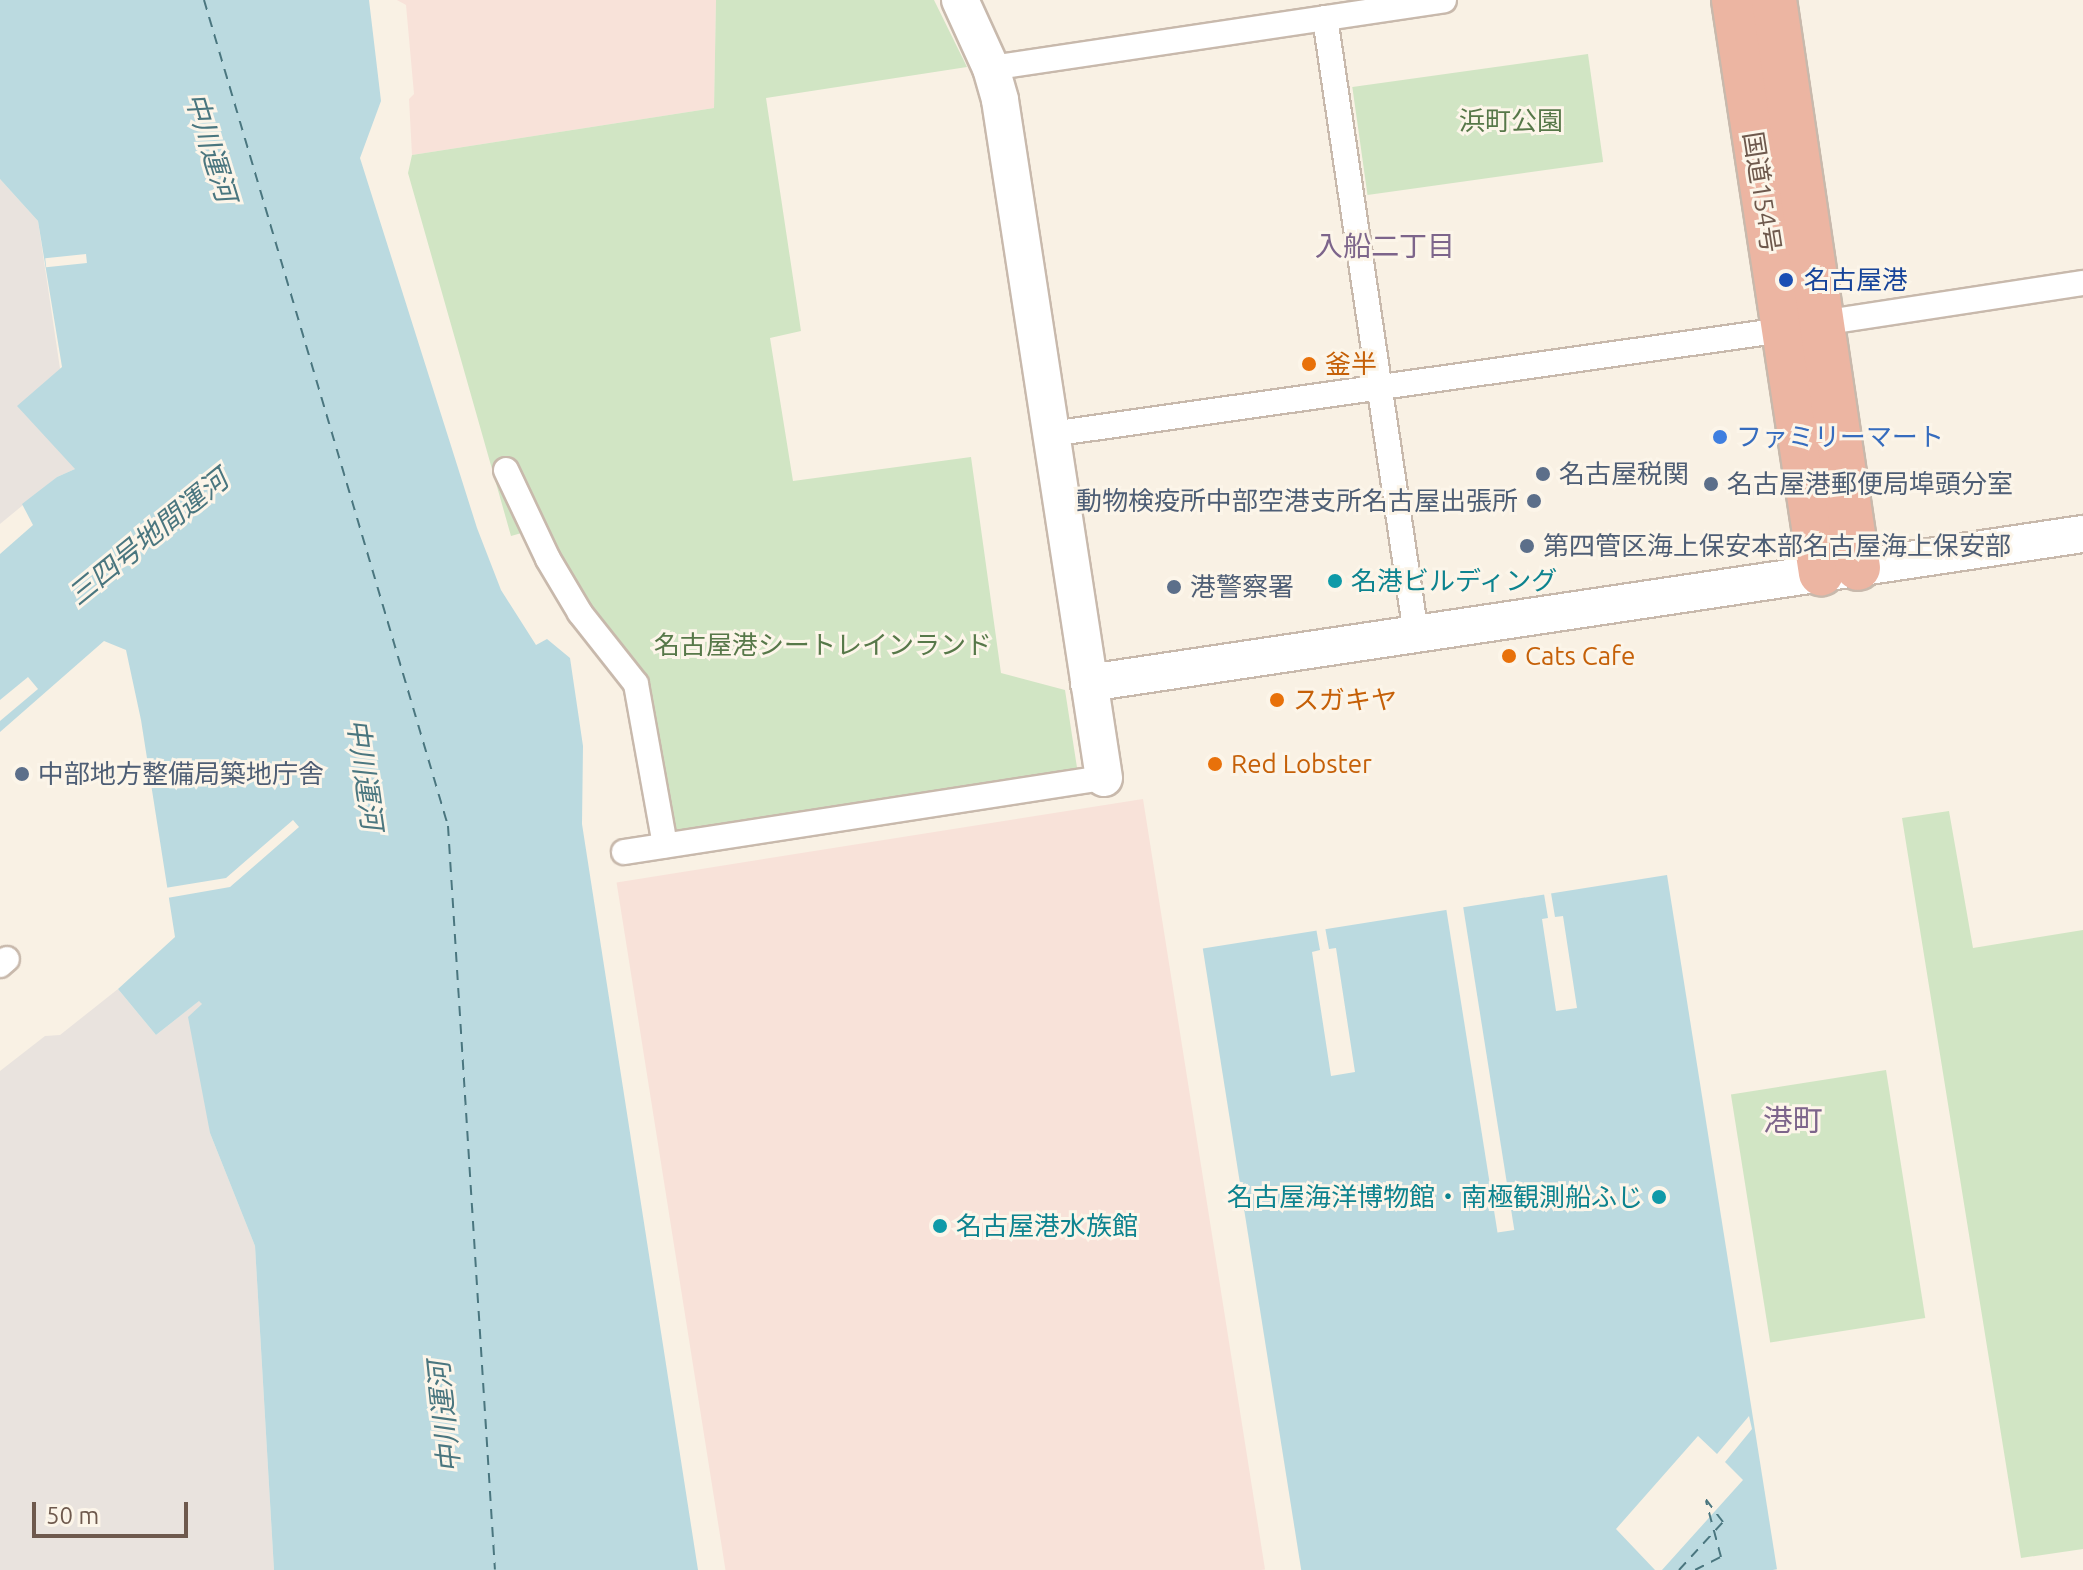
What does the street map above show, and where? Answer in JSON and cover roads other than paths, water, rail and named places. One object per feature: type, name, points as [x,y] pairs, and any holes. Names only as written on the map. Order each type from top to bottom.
[{"type":"highway","name":"国道154号","points":[[1734,0],[1802,327],[1839,571]]},
{"type":"highway","name":"国道154号","points":[[1774,0],[1802,327]]},
{"type":"street","points":[[624,852],[1104,778],[1000,100],[991,68],[960,0]]},
{"type":"street","points":[[991,68],[1444,0]]},
{"type":"street","points":[[1325,18],[1416,634]]},
{"type":"street","points":[[1051,434],[1802,327],[2083,283]]},
{"type":"street","points":[[506,470],[548,559],[580,613],[636,684],[665,845]]},
{"type":"street","points":[[1089,683],[2083,534]]},
{"type":"water","points":[[0,0],[369,0],[381,101],[360,158],[477,528],[501,590],[536,645],[547,639],[570,658],[583,746],[582,824],[698,1570],[274,1570],[255,1246],[210,1133],[188,1017],[202,1004],[199,1001],[156,1035],[118,989],[175,937],[141,720],[126,650],[104,641],[0,732],[0,554],[33,525],[22,504],[57,477],[75,469],[17,406],[62,367],[38,221],[0,179]]},
{"type":"water","points":[[1667,875],[1777,1569],[1301,1570],[1203,949]]},
{"type":"place","name":"名古屋港","points":[[1786,280]]},
{"type":"place","name":"釜半","points":[[1309,364]]},
{"type":"place","name":"ファミリーマート","points":[[1720,437]]},
{"type":"place","name":"名古屋税関","points":[[1543,474]]},
{"type":"place","name":"名古屋港郵便局埠頭分室","points":[[1711,484]]},
{"type":"place","name":"動物検疫所中部空港支所名古屋出張所","points":[[1534,501]]},
{"type":"place","name":"第四管区海上保安本部名古屋海上保安部","points":[[1527,546]]},
{"type":"place","name":"名港ビルディング","points":[[1335,581]]},
{"type":"place","name":"港警察署","points":[[1174,587]]},
{"type":"place","name":"Cats Cafe","points":[[1509,656]]},
{"type":"place","name":"スガキヤ","points":[[1277,700]]},
{"type":"place","name":"Red Lobster","points":[[1215,764]]},
{"type":"place","name":"中部地方整備局築地庁舎","points":[[22,774]]},
{"type":"place","name":"名古屋海洋博物館・南極観測船ふじ","points":[[1659,1197]]},
{"type":"place","name":"名古屋港水族館","points":[[940,1226]]},
{"type":"district","name":"入船二丁目","points":[[1385,246]]},
{"type":"district","name":"港町","points":[[1793,1120]]},
{"type":"park label","name":"浜町公園","points":[[1511,121]]},
{"type":"park label","name":"名古屋港シートレインランド","points":[[823,645]]},
{"type":"water label","name":"中川運河","points":[[211,147]]},
{"type":"water label","name":"三四号地間運河","points":[[148,537]]},
{"type":"water label","name":"中川運河","points":[[365,774]]},
{"type":"water label","name":"中川運河","points":[[444,1417]]}]
